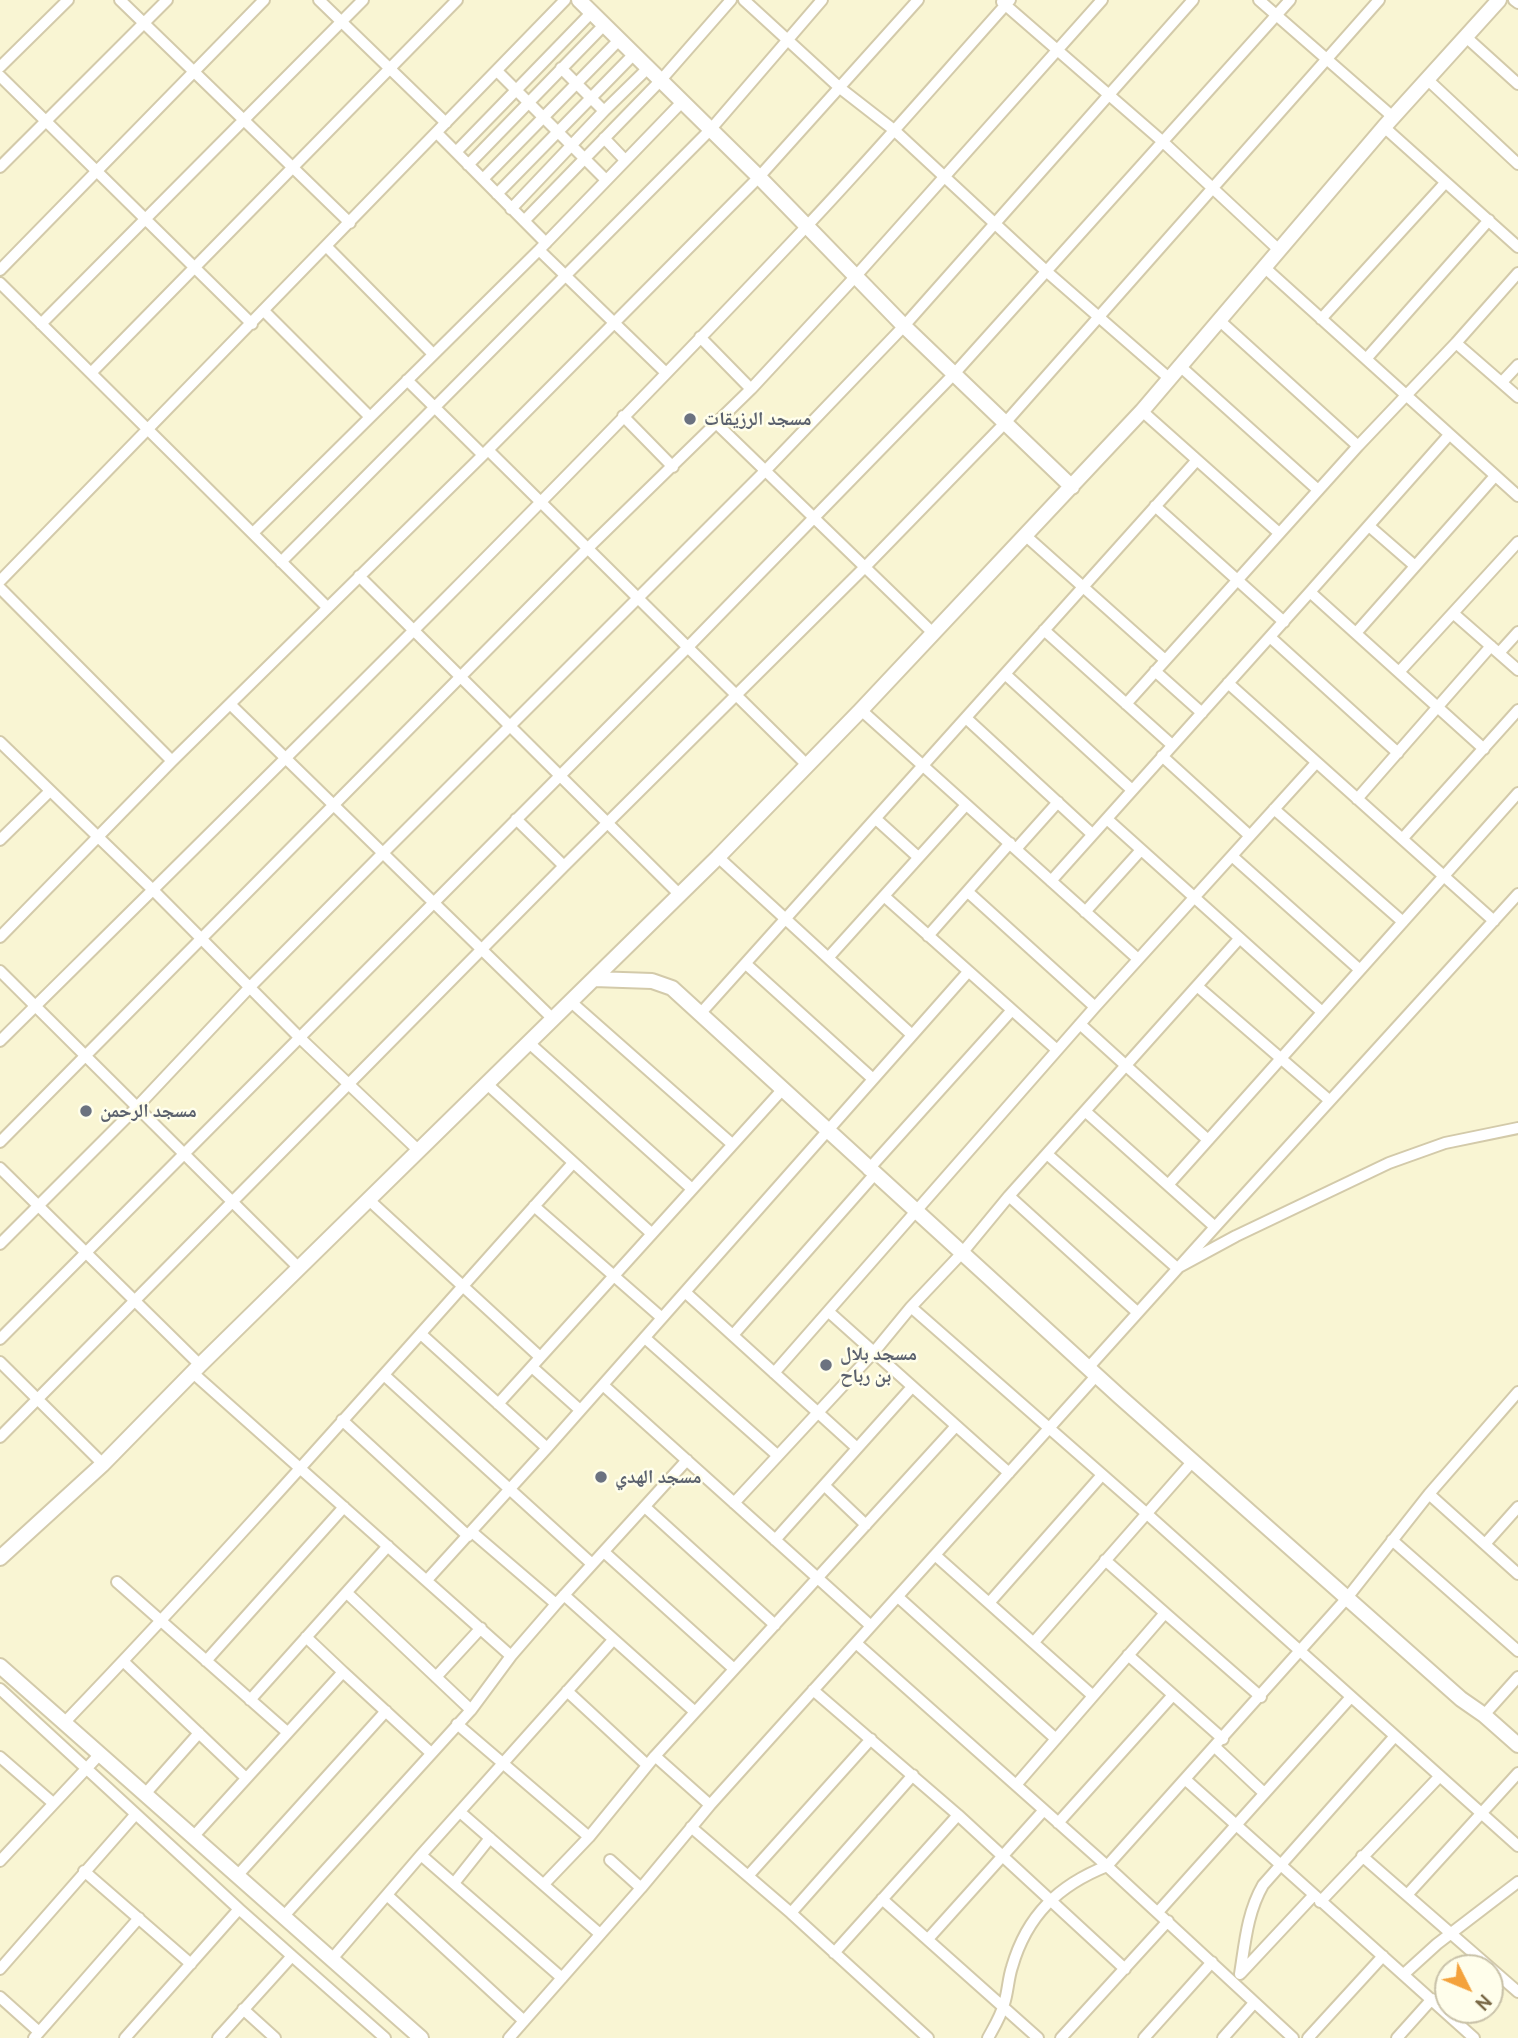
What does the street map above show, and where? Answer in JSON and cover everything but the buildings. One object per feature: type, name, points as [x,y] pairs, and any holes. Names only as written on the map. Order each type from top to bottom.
[{"type":"street","points":[[0,67],[68,0]]},
{"type":"street","points":[[120,0],[349,223]]},
{"type":"street","points":[[0,167],[167,0]]},
{"type":"street","points":[[0,270],[264,0]]},
{"type":"street","points":[[319,0],[446,123]]},
{"type":"street","points":[[41,324],[363,0]]},
{"type":"street","points":[[90,373],[457,0]]},
{"type":"street","points":[[0,581],[565,0]]},
{"type":"street","points":[[524,221],[661,80],[731,0]]},
{"type":"street","points":[[744,0],[840,88],[894,130],[1098,318],[1170,379]]},
{"type":"street","points":[[281,562],[711,129],[822,0]]},
{"type":"street","points":[[0,937],[759,177],[918,0]]},
{"type":"street","points":[[0,1142],[587,549],[751,389],[855,277],[1102,0]]},
{"type":"street","points":[[0,1244],[136,1108],[249,988],[765,471],[904,326],[1192,0]]},
{"type":"street","points":[[1259,0],[1327,59],[1446,183],[1518,247]]},
{"type":"street","points":[[0,1339],[687,648],[954,374],[1290,0]]},
{"type":"street","points":[[0,1437],[1005,423],[1380,0]]},
{"type":"street","points":[[0,1041],[414,631],[700,337],[807,226],[1005,2],[1057,51],[1162,141],[1279,250]]},
{"type":"street","points":[[0,1558],[103,1464],[418,1150],[718,857],[861,710],[1142,411],[1495,2]]},
{"type":"street","points":[[456,152],[589,5],[604,24],[759,177],[904,326],[1072,487]]},
{"type":"street","points":[[468,165],[604,24]]},
{"type":"street","points":[[1466,37],[1518,84]]},
{"type":"street","points":[[483,179],[620,39]]},
{"type":"street","points":[[497,194],[634,54]]},
{"type":"street","points":[[561,68],[604,111]]},
{"type":"street","points":[[511,209],[570,145],[648,68]]},
{"type":"street","points":[[497,71],[606,180]]},
{"type":"street","points":[[0,76],[252,324]]},
{"type":"street","points":[[1428,80],[1518,164]]},
{"type":"street","points":[[253,533],[542,247],[682,102]]},
{"type":"street","points":[[437,133],[524,221],[566,275],[665,372]]},
{"type":"street","points":[[604,138],[625,160]]},
{"type":"street","points":[[496,166],[510,180]]},
{"type":"street","points":[[1321,319],[1446,183]]},
{"type":"street","points":[[1366,359],[1489,220]]},
{"type":"street","points":[[327,247],[433,354]]},
{"type":"street","points":[[1264,267],[1518,496]]},
{"type":"street","points":[[1126,704],[1518,273]]},
{"type":"street","points":[[0,283],[327,607]]},
{"type":"street","points":[[264,311],[370,417]]},
{"type":"street","points":[[1220,321],[1358,446]]},
{"type":"street","points":[[700,337],[751,389]]},
{"type":"street","points":[[1456,343],[1518,397]]},
{"type":"street","points":[[1502,383],[1518,365]]},
{"type":"street","points":[[1181,367],[1318,490]]},
{"type":"street","points":[[407,380],[540,501],[807,765]]},
{"type":"street","points":[[1142,411],[1279,533]]},
{"type":"street","points":[[623,416],[673,467]]},
{"type":"street","points":[[716,423],[934,634]]},
{"type":"street","points":[[1051,881],[1449,435]]},
{"type":"street","points":[[700,1014],[1197,460]]},
{"type":"street","points":[[1356,633],[1495,476]]},
{"type":"street","points":[[1155,506],[1284,622]]},
{"type":"street","points":[[1368,526],[1415,566]]},
{"type":"street","points":[[1026,536],[1165,660]]},
{"type":"street","points":[[1399,672],[1518,542]]},
{"type":"street","points":[[359,576],[679,894]]},
{"type":"street","points":[[0,587],[173,761]]},
{"type":"street","points":[[1310,592],[1484,749]]},
{"type":"street","points":[[1453,613],[1518,670]]},
{"type":"street","points":[[1044,631],[1172,745]]},
{"type":"street","points":[[1357,799],[1438,708],[1495,650],[1518,632]]},
{"type":"street","points":[[1270,637],[1398,753]]},
{"type":"street","points":[[1155,671],[1202,713]]},
{"type":"street","points":[[1005,674],[1132,790]]},
{"type":"street","points":[[1228,683],[1494,921]]},
{"type":"street","points":[[230,704],[552,1019]]},
{"type":"street","points":[[861,710],[1138,959]]},
{"type":"street","points":[[1403,838],[1518,710]]},
{"type":"street","points":[[966,718],[1093,834]]},
{"type":"street","points":[[0,742],[153,890],[300,1038],[418,1150]]},
{"type":"street","points":[[1162,757],[1250,836]]},
{"type":"street","points":[[774,1373],[1095,1007],[1316,762]]},
{"type":"street","points":[[0,840],[50,791]]},
{"type":"street","points":[[1168,1185],[1518,793]]},
{"type":"street","points":[[928,936],[1058,802]]},
{"type":"street","points":[[828,958],[966,804]]},
{"type":"street","points":[[1274,809],[1403,922]]},
{"type":"street","points":[[516,819],[564,866]]},
{"type":"street","points":[[876,819],[918,857]]},
{"type":"street","points":[[1107,819],[1322,1012]]},
{"type":"street","points":[[1085,912],[1141,850]]},
{"type":"street","points":[[1232,856],[1360,970]]},
{"type":"street","points":[[718,857],[912,1035]]},
{"type":"street","points":[[968,892],[1095,1007]]},
{"type":"street","points":[[509,2038],[710,1805],[1049,1429],[1137,1312],[1518,894]]},
{"type":"street","points":[[884,896],[1057,1050]]},
{"type":"street","points":[[734,1503],[962,1254],[1009,1196],[1239,939]]},
{"type":"street","points":[[746,964],[873,1079]]},
{"type":"street","points":[[0,971],[299,1268]]},
{"type":"street","points":[[427,1580],[968,972]]},
{"type":"street","points":[[594,979],[652,981],[664,984],[1192,1462],[1461,1699],[1518,1745]]},
{"type":"street","points":[[1197,986],[1329,1100]]},
{"type":"street","points":[[570,1001],[732,1144]]},
{"type":"street","points":[[733,1335],[1012,1010]]},
{"type":"street","points":[[1080,1024],[1208,1140]]},
{"type":"street","points":[[528,1042],[692,1189]]},
{"type":"street","points":[[486,1084],[651,1233]]},
{"type":"street","points":[[498,1404],[782,1090]]},
{"type":"street","points":[[1085,1111],[1215,1227]]},
{"type":"street","points":[[1177,1268],[1236,1236],[1389,1163],[1445,1143],[1518,1128]]},
{"type":"street","points":[[1047,1154],[1177,1268]]},
{"type":"street","points":[[64,1723],[384,1375],[573,1163]]},
{"type":"street","points":[[0,1168],[136,1300],[197,1369],[299,1467],[511,1656]]},
{"type":"street","points":[[1009,1196],[1137,1312]]},
{"type":"street","points":[[369,1200],[540,1357]]},
{"type":"street","points":[[534,1206],[662,1318]]},
{"type":"street","points":[[685,1292],[857,1448]]},
{"type":"street","points":[[911,1307],[1518,1846]]},
{"type":"street","points":[[829,1312],[1009,1473]]},
{"type":"street","points":[[421,1334],[547,1448]]},
{"type":"street","points":[[645,1338],[777,1455]]},
{"type":"street","points":[[0,1362],[103,1464]]},
{"type":"street","points":[[532,1367],[580,1410]]},
{"type":"street","points":[[384,1375],[592,1564]]},
{"type":"street","points":[[603,1385],[871,1626]]},
{"type":"street","points":[[775,1540],[912,1387]]},
{"type":"street","points":[[989,2038],[1004,2007],[1020,1945],[1049,1901],[1080,1877],[1108,1866],[1347,1598],[1429,1494],[1518,1392]]},
{"type":"street","points":[[342,1420],[470,1534],[613,1640],[695,1712]]},
{"type":"street","points":[[545,1883],[589,1837],[695,1712],[956,1426]]},
{"type":"street","points":[[283,1917],[471,1710],[511,1656],[687,1460]]},
{"type":"street","points":[[1034,1642],[1192,1462]]},
{"type":"street","points":[[989,1603],[1102,1475]]},
{"type":"street","points":[[825,1486],[866,1525]]},
{"type":"street","points":[[1429,1494],[1518,1574]]},
{"type":"street","points":[[206,1661],[344,1507]]},
{"type":"street","points":[[645,1507],[775,1625]]},
{"type":"street","points":[[1485,1544],[1518,1507]]},
{"type":"street","points":[[1392,1540],[1518,1651]]},
{"type":"street","points":[[250,1700],[388,1546]]},
{"type":"street","points":[[604,1552],[734,1669]]},
{"type":"street","points":[[935,1555],[1092,1695]]},
{"type":"street","points":[[1105,1560],[1261,1697]]},
{"type":"street","points":[[117,1582],[287,1732]]},
{"type":"street","points":[[347,1593],[471,1710]]},
{"type":"street","points":[[898,1597],[1056,1739]]},
{"type":"street","points":[[1016,1785],[1165,1613]]},
{"type":"street","points":[[436,1677],[481,1629]]},
{"type":"street","points":[[306,1637],[431,1753]]},
{"type":"street","points":[[331,1960],[613,1640]]},
{"type":"street","points":[[856,1643],[1212,1962],[1236,1978],[1254,2003],[1293,2038]]},
{"type":"street","points":[[1128,1655],[1173,1695],[1264,1793]]},
{"type":"street","points":[[123,1661],[246,1778]]},
{"type":"street","points":[[0,1666],[414,2036]]},
{"type":"street","points":[[193,1837],[343,1672]]},
{"type":"street","points":[[1484,1715],[1518,1677]]},
{"type":"street","points":[[0,1689],[85,1770],[385,2038]]},
{"type":"street","points":[[813,1690],[958,1815],[1125,1969]]},
{"type":"street","points":[[568,1691],[651,1761],[710,1805]]},
{"type":"street","points":[[1058,1823],[1173,1695]]},
{"type":"street","points":[[1158,1912],[1351,1697]]},
{"type":"street","points":[[237,1876],[386,1711]]},
{"type":"street","points":[[457,1724],[589,1837]]},
{"type":"street","points":[[145,1794],[199,1732]]},
{"type":"street","points":[[1236,1978],[1254,1902],[1280,1865],[1395,1736]]},
{"type":"street","points":[[748,1876],[871,1739]]},
{"type":"street","points":[[2,1854],[100,1754]]},
{"type":"street","points":[[0,1757],[53,1803]]},
{"type":"street","points":[[1407,1895],[1518,1773]]},
{"type":"street","points":[[791,1913],[913,1775]]},
{"type":"street","points":[[1236,1978],[1439,1777]]},
{"type":"street","points":[[1186,1780],[1432,1999],[1396,2038]]},
{"type":"street","points":[[928,1938],[1044,1810]]},
{"type":"street","points":[[460,1812],[545,1883],[600,1934]]},
{"type":"street","points":[[0,1969],[135,1815]]},
{"type":"street","points":[[834,1953],[958,1815]]},
{"type":"street","points":[[691,1827],[791,1913],[928,2038]]},
{"type":"street","points":[[454,1882],[490,1838]]},
{"type":"street","points":[[421,1855],[562,1978]]},
{"type":"street","points":[[1362,1856],[1474,1954]]},
{"type":"street","points":[[610,1860],[641,1888]]},
{"type":"street","points":[[84,1871],[191,1964]]},
{"type":"street","points":[[1404,1974],[1518,1882]]},
{"type":"street","points":[[387,1895],[524,2021]]},
{"type":"street","points":[[882,1899],[1038,2038]]},
{"type":"street","points":[[125,2038],[239,1909]]},
{"type":"street","points":[[0,1997],[37,2035],[139,1918]]},
{"type":"street","points":[[1062,2038],[1168,1921]]},
{"type":"street","points":[[218,2038],[292,1956]]},
{"type":"street","points":[[1308,2038],[1382,1956]]},
{"type":"street","points":[[1144,2038],[1212,1962]]},
{"type":"street","points":[[1504,1980],[1518,1992]]},
{"type":"street","points":[[1223,2038],[1254,2003]]},
{"type":"street","points":[[243,2009],[275,2038]]},
{"type":"street","points":[[1461,2024],[1474,2038]]},
{"type":"shaded area","points":[[0,0],[1518,0],[1518,2038],[0,2038]]},
{"type":"place","name":"مسجد الرزيقات","points":[[690,419]]},
{"type":"place","name":"مسجد الرحمن","points":[[86,1111]]},
{"type":"place","name":"مسجد بلال بن رباح","points":[[826,1365]]},
{"type":"place","name":"مسجد الهدي","points":[[601,1477]]}]
